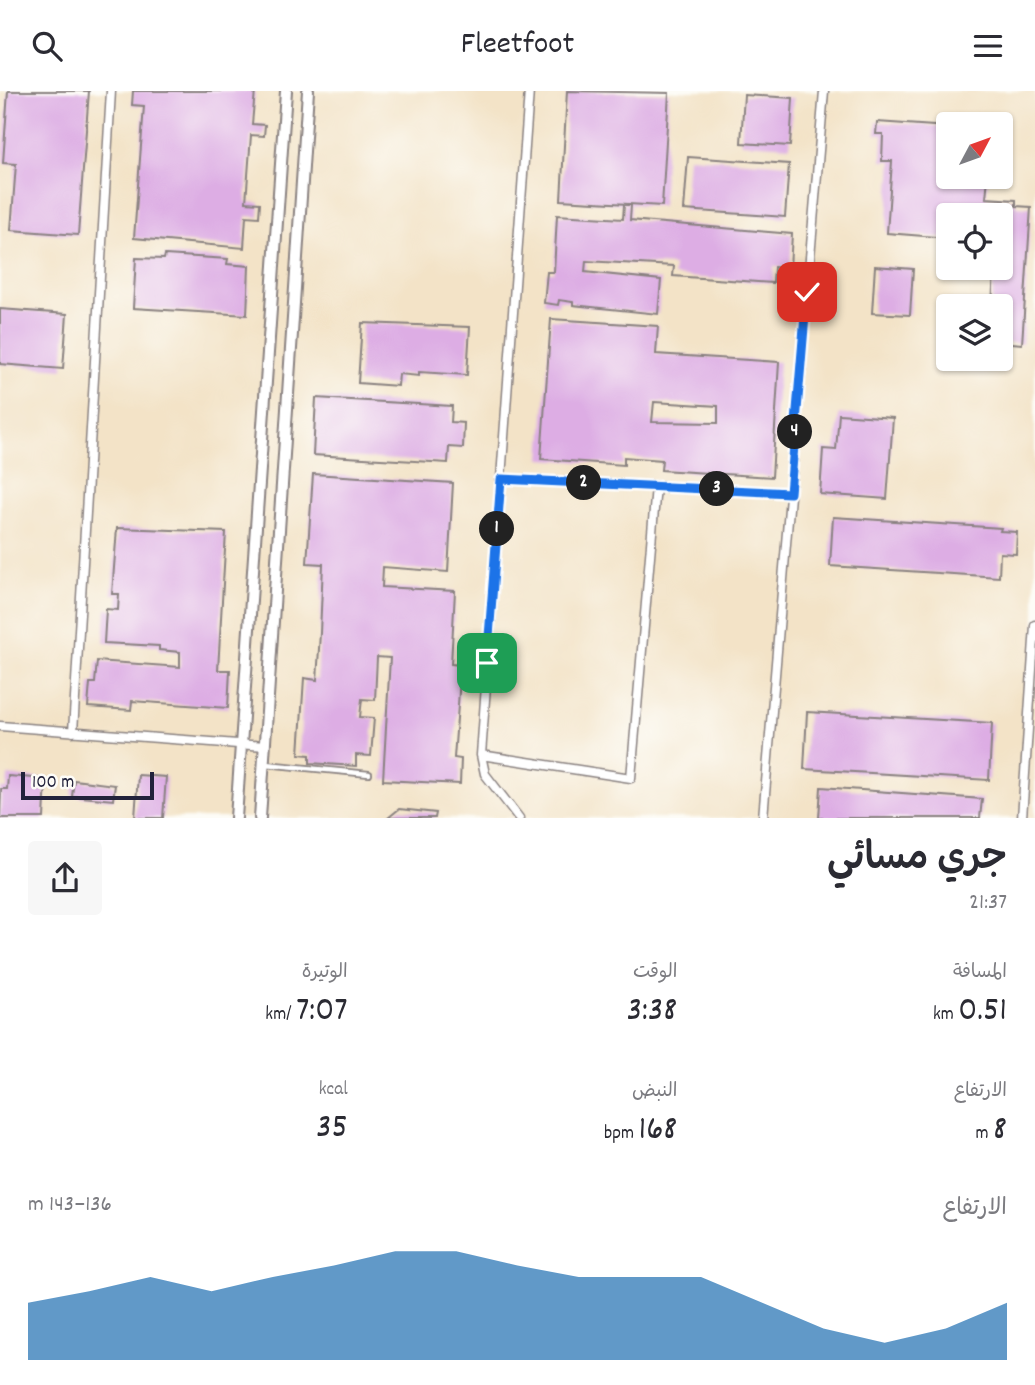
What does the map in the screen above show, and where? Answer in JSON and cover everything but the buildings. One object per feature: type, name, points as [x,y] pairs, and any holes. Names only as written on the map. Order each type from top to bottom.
[{"type":"main road","points":[[236,818],[286,91]]},
{"type":"main road","points":[[260,818],[308,91]]},
{"type":"street","points":[[73,732],[111,91]]},
{"type":"street","points":[[519,818],[485,774],[481,755],[529,91]]},
{"type":"street","points":[[763,818],[824,91]]},
{"type":"street","points":[[501,479],[790,493]]},
{"type":"street","points":[[481,755],[631,778],[656,486]]},
{"type":"street","points":[[1023,818],[1035,625]]},
{"type":"street","points":[[0,726],[265,745]]},
{"type":"lane","points":[[264,764],[369,775]]},
{"type":"route","points":[[487,663],[501,479],[790,493],[807,292]]}]
